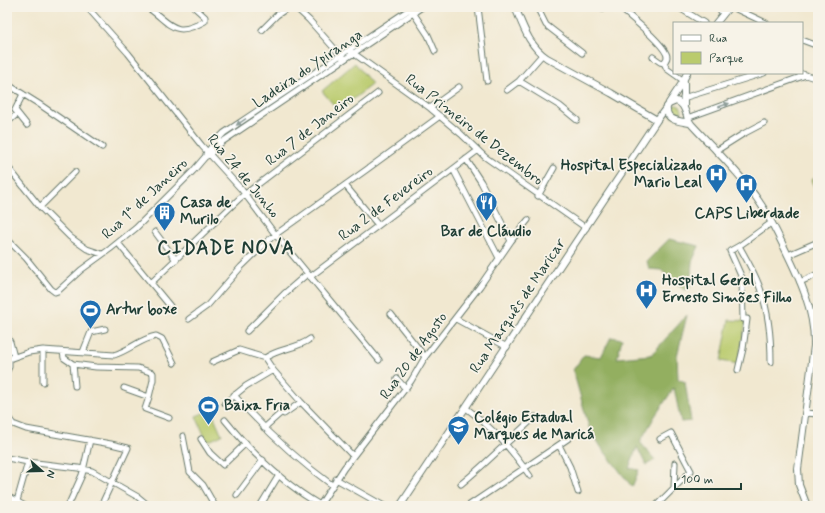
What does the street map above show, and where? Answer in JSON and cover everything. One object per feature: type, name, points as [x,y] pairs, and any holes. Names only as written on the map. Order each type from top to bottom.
[{"type":"main road","points":[[515,7],[531,42],[542,55],[657,120],[682,117],[685,109],[682,80],[686,74]]},
{"type":"main road","points":[[717,22],[728,7]]},
{"type":"main road","name":"Rua Marquês de Maricar","points":[[401,504],[668,105],[682,80]]},
{"type":"main road","points":[[689,121],[673,119],[667,113],[668,105],[676,101],[682,103],[689,121],[760,202],[788,255],[800,282],[811,314],[816,346],[798,469],[799,485],[807,506]]},
{"type":"street","name":"Rua 24 de Junho","points":[[87,7],[128,53],[207,154],[245,194],[275,234],[379,360]]},
{"type":"street","points":[[147,7],[176,29],[189,27],[203,22],[205,19],[194,7]]},
{"type":"street","points":[[262,30],[277,15],[289,7]]},
{"type":"street","points":[[295,7],[342,58]]},
{"type":"street","name":"Ladeira do Ypiranga","points":[[207,154],[221,139],[351,52],[412,9],[422,7]]},
{"type":"street","points":[[478,7],[486,81]]},
{"type":"street","points":[[536,7],[546,25],[582,53]]},
{"type":"street","points":[[618,7],[659,43],[667,55],[664,63]]},
{"type":"street","points":[[678,7],[702,22]]},
{"type":"street","points":[[716,7],[723,13]]},
{"type":"street","points":[[732,7],[764,22]]},
{"type":"street","points":[[412,9],[428,35],[435,51]]},
{"type":"street","points":[[803,40],[818,46]]},
{"type":"street","name":"Rua Primeiro de Dezembro","points":[[351,52],[430,108],[461,134],[477,151],[538,196],[586,228]]},
{"type":"street","points":[[508,90],[542,55]]},
{"type":"street","points":[[653,57],[664,63],[667,69],[673,73]]},
{"type":"street","points":[[674,74],[682,80]]},
{"type":"street","points":[[683,98],[761,74]]},
{"type":"street","points":[[803,74],[818,79]]},
{"type":"street","points":[[689,121],[806,75]]},
{"type":"street","points":[[518,81],[560,106],[577,120]]},
{"type":"street","points":[[7,84],[102,147]]},
{"type":"street","points":[[430,108],[459,87]]},
{"type":"street","name":"Rua 7 de Janeiro","points":[[151,283],[245,194],[378,93]]},
{"type":"street","points":[[24,94],[16,108],[17,114],[27,125]]},
{"type":"street","points":[[7,124],[17,114]]},
{"type":"street","points":[[189,319],[206,306],[241,267],[275,234],[440,116]]},
{"type":"street","points":[[716,151],[764,123]]},
{"type":"street","name":"Rua 2 de Fevereiro","points":[[247,331],[284,294],[477,151]]},
{"type":"street","name":"Rua 1ª de Janeiro","points":[[7,239],[26,258],[51,289],[55,292],[58,291],[81,270],[136,228],[193,171],[207,154]]},
{"type":"street","points":[[466,159],[484,186],[511,241]]},
{"type":"street","points":[[7,166],[40,207],[74,241],[87,249],[102,254]]},
{"type":"street","points":[[538,196],[554,168]]},
{"type":"street","points":[[453,169],[499,258]]},
{"type":"street","points":[[40,207],[75,172]]},
{"type":"street","points":[[345,185],[378,225]]},
{"type":"street","name":"Rua 20 de Agosto","points":[[320,506],[336,478],[406,389],[425,357],[456,319],[511,241],[528,220]]},
{"type":"street","points":[[738,370],[743,350],[747,319],[743,319],[742,278],[730,251],[771,223]]},
{"type":"street","points":[[155,232],[176,260]]},
{"type":"street","points":[[788,255],[818,242]]},
{"type":"street","points":[[118,243],[170,306]]},
{"type":"street","points":[[739,246],[758,283],[764,299],[770,331],[771,362]]},
{"type":"street","points":[[800,282],[818,274]]},
{"type":"street","points":[[391,314],[425,357]]},
{"type":"street","points":[[456,319],[507,347]]},
{"type":"street","points":[[83,352],[91,332],[105,329]]},
{"type":"street","points":[[7,336],[10,342],[10,358],[7,372]]},
{"type":"street","points":[[10,358],[29,352],[43,350],[114,355],[123,352],[140,341],[156,336],[162,339],[174,363]]},
{"type":"street","points":[[265,358],[281,350],[310,340]]},
{"type":"street","points":[[43,350],[43,382]]},
{"type":"street","points":[[212,362],[239,350],[265,358],[273,370],[301,402],[353,456]]},
{"type":"street","points":[[63,352],[64,358],[73,364],[96,367],[138,368],[153,373],[154,376],[145,409],[169,418]]},
{"type":"street","points":[[73,364],[74,386]]},
{"type":"street","points":[[225,403],[251,382],[273,370]]},
{"type":"street","points":[[397,379],[406,389]]},
{"type":"street","points":[[124,388],[149,397]]},
{"type":"street","points":[[234,395],[264,428],[296,457],[332,485]]},
{"type":"street","points":[[264,428],[282,412],[284,414],[301,402]]},
{"type":"street","points":[[466,408],[481,419],[505,443],[530,476]]},
{"type":"street","points":[[805,413],[818,414]]},
{"type":"street","points":[[7,416],[13,424],[17,426],[128,448],[101,506]]},
{"type":"street","points":[[461,484],[496,454],[505,443],[535,417]]},
{"type":"street","points":[[224,420],[279,475],[299,492],[320,506]]},
{"type":"street","points":[[656,506],[691,471],[671,433],[660,439]]},
{"type":"street","points":[[183,436],[190,472],[206,490],[215,506]]},
{"type":"street","points":[[468,506],[569,438]]},
{"type":"street","points":[[201,439],[210,453],[223,464],[246,443]]},
{"type":"street","points":[[68,506],[84,469],[90,440]]},
{"type":"street","points":[[559,445],[570,467],[578,492]]},
{"type":"street","points":[[7,458],[84,469],[112,482],[149,506]]},
{"type":"street","points":[[237,495],[263,460]]},
{"type":"street","points":[[17,501],[28,462]]},
{"type":"street","points":[[673,488],[675,462]]},
{"type":"street","points":[[260,506],[279,475]]},
{"type":"street","points":[[336,478],[384,506]]},
{"type":"street","points":[[7,496],[25,506]]},
{"type":"street","points":[[140,506],[143,501]]},
{"type":"street","points":[[401,504],[408,506]]},
{"type":"green space","points":[[355,63],[372,84],[339,111],[322,91]]},
{"type":"green space","points":[[674,105],[678,105],[682,111],[678,117],[674,117],[670,113],[670,109]]},
{"type":"green space","points":[[818,176],[818,195],[811,180]]},
{"type":"green space","points":[[669,239],[699,246],[692,262],[690,288],[684,290],[661,270],[649,269],[647,261]]},
{"type":"green space","points":[[687,315],[677,356],[678,379],[685,382],[691,421],[681,422],[674,388],[640,442],[655,460],[646,465],[637,447],[629,468],[639,470],[632,487],[601,447],[589,427],[573,370],[584,355],[601,357],[611,337],[622,339],[617,358],[651,355]]},
{"type":"green space","points":[[729,320],[746,321],[738,364],[721,361]]},
{"type":"green space","name":"Baixa Fria","points":[[211,410],[222,435],[207,442],[196,416]]},
{"type":"place","name":"Hospital Especializado Mario Leal","points":[[717,194]]},
{"type":"place","name":"CAPS Liberdade","points":[[747,204]]},
{"type":"place","name":"Bar de Cláudio","points":[[486,222]]},
{"type":"place","name":"Casa de Murilo","points":[[165,232]]},
{"type":"place","name":"Hospital Geral Ernesto Simões Filho","points":[[646,310]]},
{"type":"place","name":"Artur boxe","points":[[91,330]]},
{"type":"place","name":"Baixa Fria","points":[[209,426]]},
{"type":"place","name":"Colégio Estadual Marques de Maricá","points":[[459,446]]},
{"type":"district","name":"CIDADE NOVA","points":[[226,248]]}]
